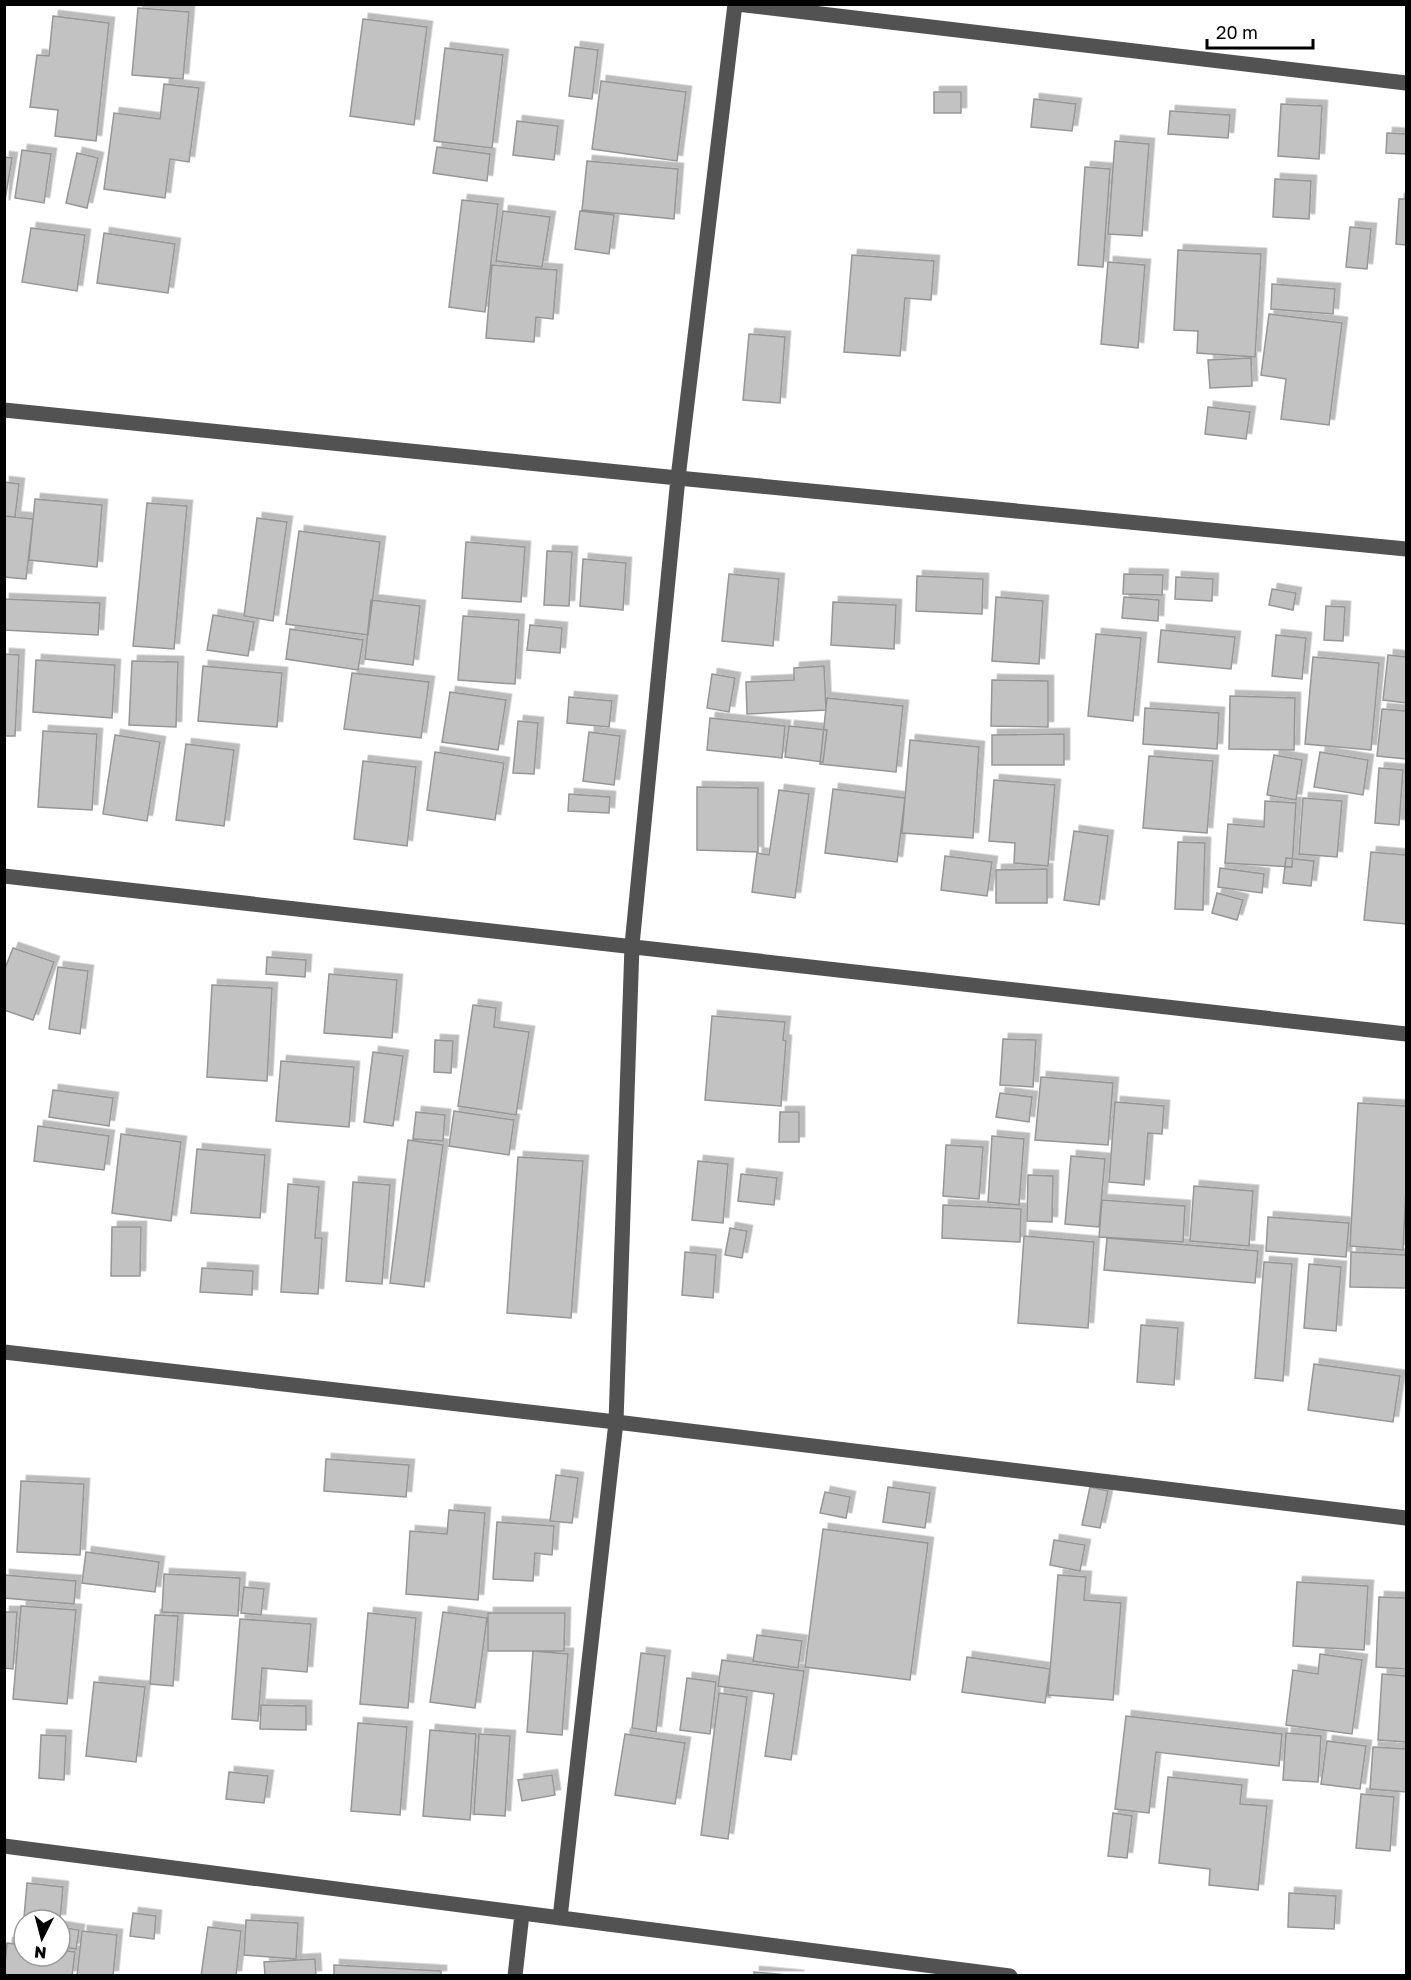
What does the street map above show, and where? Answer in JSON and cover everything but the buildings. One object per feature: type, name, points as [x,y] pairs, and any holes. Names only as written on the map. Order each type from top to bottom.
[{"type":"street","points":[[560,1918],[616,1422],[632,945],[678,478],[736,4],[1407,83]]},
{"type":"street","points":[[4,410],[1407,549]]},
{"type":"street","points":[[4,876],[1407,1034]]},
{"type":"street","points":[[4,1352],[616,1422],[1407,1518]]},
{"type":"street","points":[[4,1846],[1010,1976]]},
{"type":"street","points":[[515,1976],[522,1914]]}]
